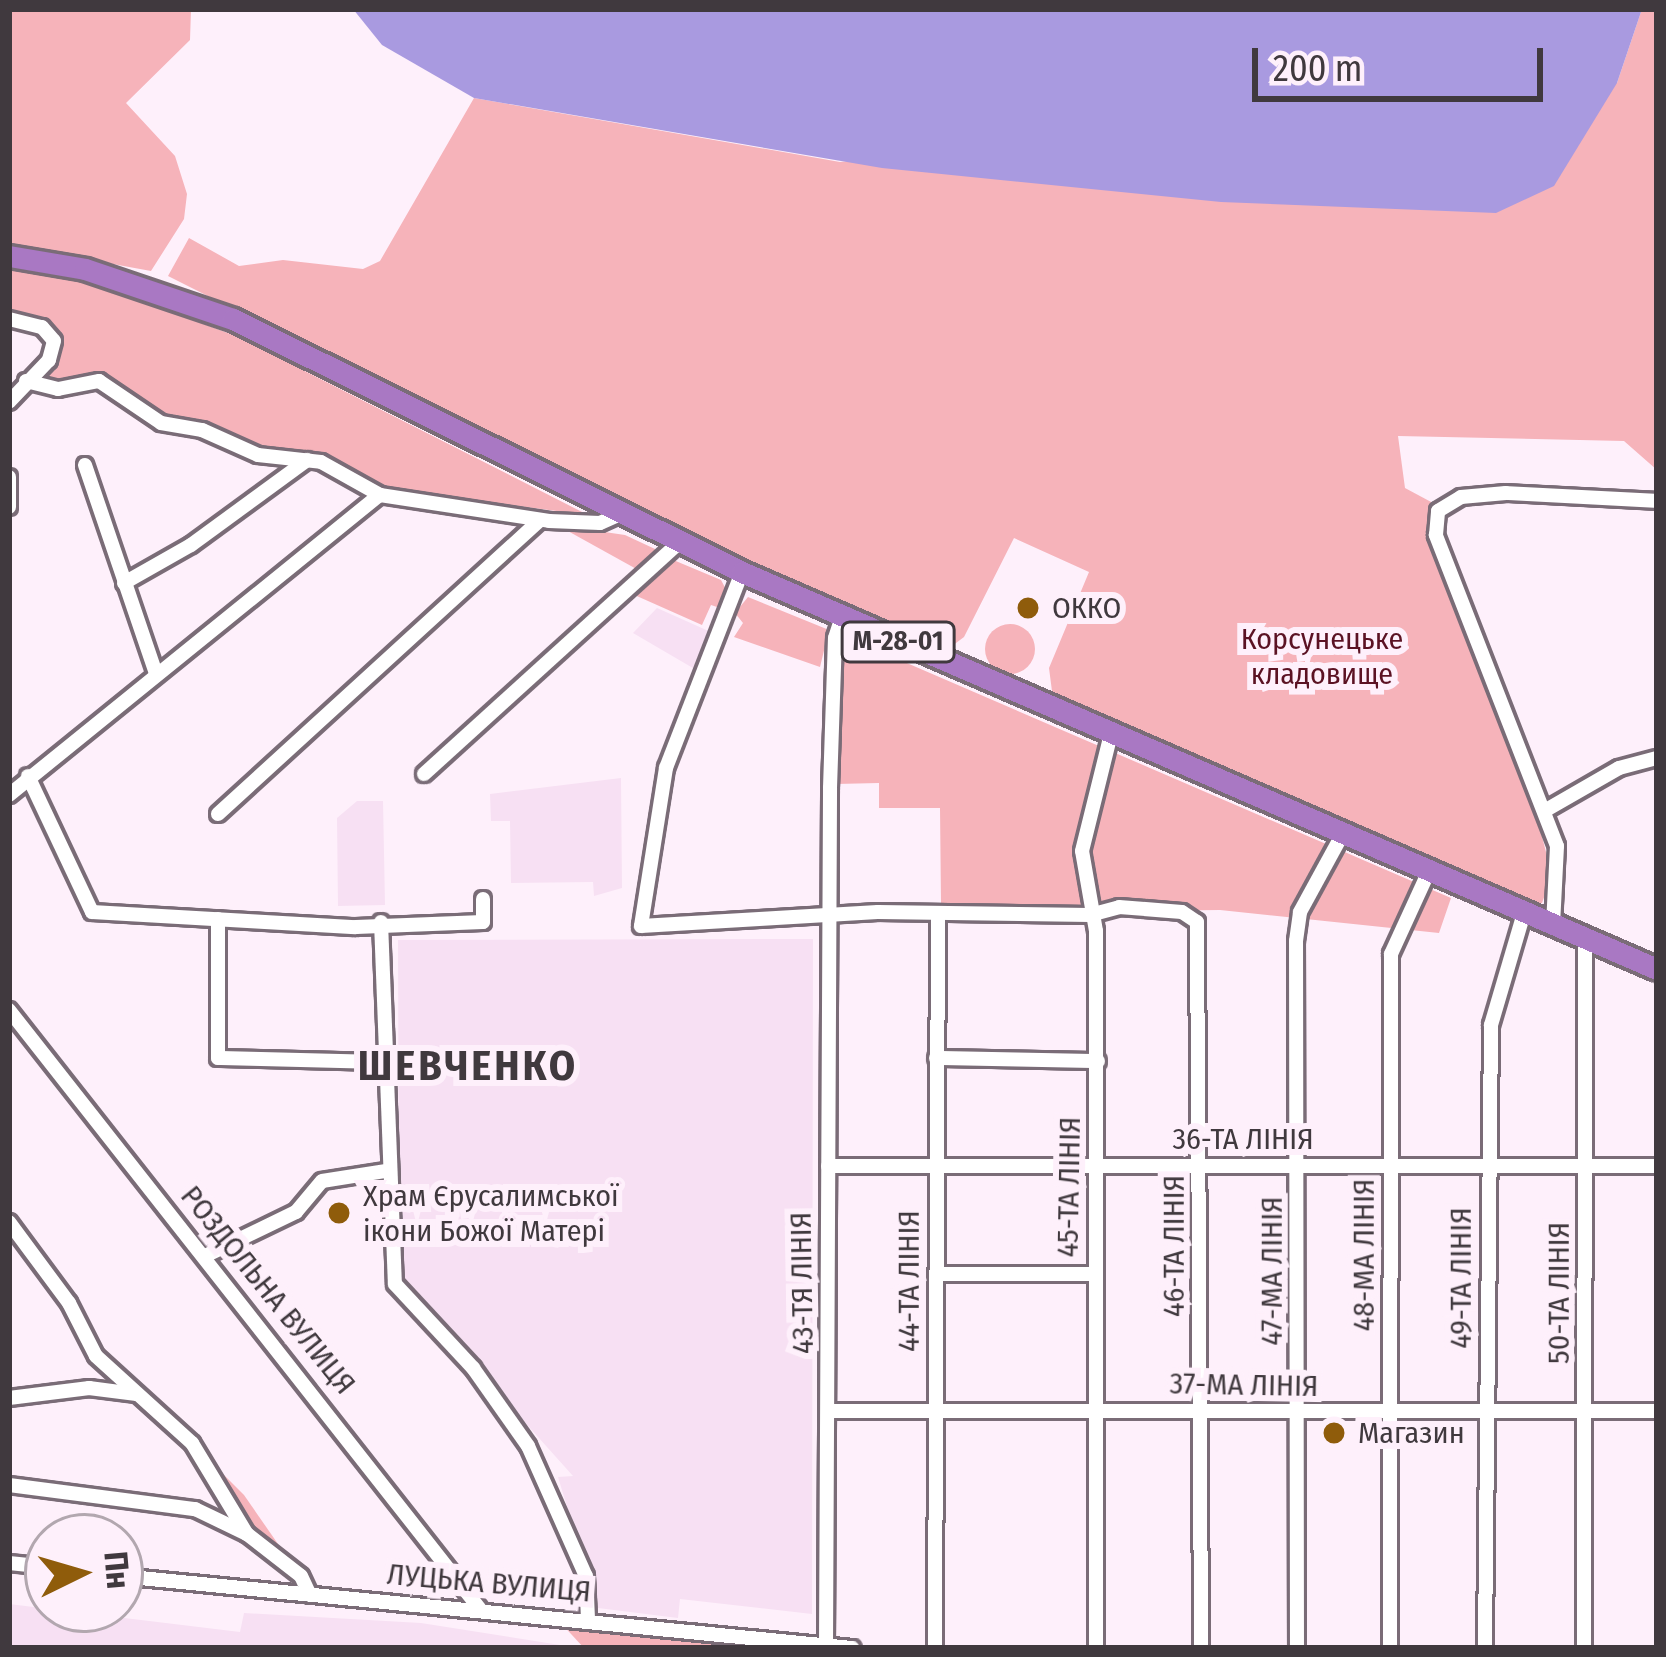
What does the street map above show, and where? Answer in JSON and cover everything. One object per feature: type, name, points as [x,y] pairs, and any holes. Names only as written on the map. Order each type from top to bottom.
[{"type":"highway","name":"М-28-01","points":[[9,256],[86,269],[233,319],[742,572],[1657,969]]},
{"type":"street","points":[[9,320],[52,334],[49,360],[9,402]]},
{"type":"street","points":[[26,381],[58,389],[99,382],[161,423],[202,430],[258,454],[307,460],[380,495],[540,520],[600,523],[620,514]]},
{"type":"street","points":[[124,583],[191,545],[307,460]]},
{"type":"street","points":[[85,466],[156,673]]},
{"type":"street","points":[[9,477],[9,507]]},
{"type":"street","points":[[1552,925],[1560,869],[1546,810],[1436,535],[1438,511],[1461,497],[1506,494],[1654,498]]},
{"type":"street","points":[[9,795],[380,495]]},
{"type":"street","points":[[218,814],[540,520]]},
{"type":"street","points":[[424,774],[680,542]]},
{"type":"street","points":[[742,572],[665,768],[641,926],[938,914],[1090,915]]},
{"type":"street","name":"43-ТЯ ЛІНІЯ","points":[[826,1645],[831,1411],[829,920],[833,673],[842,617]]},
{"type":"street","name":"45-ТА ЛІНІЯ","points":[[1096,1648],[1097,1061],[1082,850],[1111,734]]},
{"type":"street","points":[[1546,810],[1606,774],[1657,758]]},
{"type":"street","points":[[28,776],[92,912],[218,920],[483,922],[483,898]]},
{"type":"street","name":"47-МА ЛІНІЯ","points":[[1297,1648],[1296,941],[1300,912],[1343,833]]},
{"type":"street","name":"48-МА ЛІНІЯ","points":[[1390,1648],[1390,954],[1430,872]]},
{"type":"street","name":"46-ТА ЛІНІЯ","points":[[1090,915],[1131,907],[1193,918],[1201,1166],[1201,1648]]},
{"type":"street","name":"49-ТА ЛІНІЯ","points":[[1486,1648],[1493,1004],[1524,913]]},
{"type":"street","name":"44-ТА ЛІНІЯ","points":[[935,1648],[938,914]]},
{"type":"street","points":[[218,920],[218,1058],[383,1062]]},
{"type":"street","points":[[382,922],[386,1171],[394,1283],[473,1368],[528,1446],[586,1576],[588,1618]]},
{"type":"street","name":"50-ТА ЛІНІЯ","points":[[1584,1648],[1585,938]]},
{"type":"street","name":"РОЗДОЛЬНА ВУЛИЦЯ","points":[[9,1010],[207,1255],[479,1607]]},
{"type":"street","points":[[936,1058],[1097,1061]]},
{"type":"street","name":"36-ТА ЛІНІЯ","points":[[828,1166],[1657,1166]]},
{"type":"street","points":[[207,1255],[296,1213],[322,1181],[386,1171]]},
{"type":"street","points":[[9,1222],[69,1303],[86,1343],[192,1443],[247,1534]]},
{"type":"street","points":[[936,1274],[1095,1274]]},
{"type":"street","points":[[9,1398],[89,1388],[136,1394]]},
{"type":"street","name":"37-МА ЛІНІЯ","points":[[831,1411],[1657,1411]]},
{"type":"street","points":[[9,1485],[195,1509],[247,1534],[301,1576],[310,1595]]},
{"type":"street","name":"ЛУЦЬКА ВУЛИЦЯ","points":[[144,1578],[479,1607],[852,1648]]},
{"type":"shaded area","points":[[353,9],[1642,9],[1617,83],[1554,186],[1496,213],[1221,202],[882,168],[474,98],[382,45]]},
{"type":"shaded area","points":[[657,608],[713,633],[698,671],[633,633]]},
{"type":"shaded area","points":[[621,778],[622,888],[594,896],[593,882],[511,883],[510,821],[491,821],[490,794]]},
{"type":"shaded area","points":[[357,801],[383,801],[385,905],[338,906],[337,818]]},
{"type":"shaded area","points":[[813,939],[812,1614],[680,1599],[678,1618],[598,1608],[558,1477],[573,1476],[399,1282],[398,940]]},
{"type":"shaded area","points":[[9,1604],[24,1606],[24,1633],[144,1633],[144,1620],[240,1632],[244,1613],[421,1623],[579,1648],[9,1648]]},
{"type":"green space","points":[[9,9],[191,9],[190,40],[126,103],[175,156],[187,194],[184,219],[151,271],[9,245]]},
{"type":"green space","name":"Корсунецьке кладовище","points":[[1642,9],[1657,9],[1657,470],[1624,441],[1398,436],[1405,488],[1433,503],[1431,538],[1527,779],[1552,875],[1542,903],[1523,905],[1053,699],[1049,668],[1089,572],[1014,538],[964,637],[944,652],[740,563],[168,276],[189,238],[239,266],[283,260],[363,269],[380,261],[474,98],[840,162],[1617,83]]},
{"type":"green space","points":[[9,270],[87,281],[236,336],[588,515],[376,488],[317,455],[257,449],[162,420],[97,375],[60,386],[33,379],[57,336],[9,314]]},
{"type":"green space","points":[[557,525],[625,535],[655,549],[654,558],[640,571]]},
{"type":"green space","points":[[671,559],[721,580],[729,595],[723,609],[711,605],[702,625],[630,593]]},
{"type":"green space","points":[[748,597],[829,630],[820,667],[734,637],[743,623],[735,613]]},
{"type":"green space","points":[[1010,624],[1028,631],[1035,649],[1028,667],[1010,674],[992,667],[985,649],[992,631]]},
{"type":"green space","points":[[842,635],[1451,898],[1439,933],[1220,910],[954,913],[941,903],[940,808],[879,808],[879,783],[836,784]]},
{"type":"green space","points":[[201,1452],[244,1495],[296,1570],[250,1533]]},
{"type":"green space","points":[[559,1621],[783,1648],[584,1648]]},
{"type":"place","name":"ОККО","points":[[1028,608]]},
{"type":"place","name":"Храм Єрусалимської ікони Божої Матері","points":[[339,1213]]},
{"type":"place","name":"Магазин","points":[[1334,1433]]},
{"type":"district","name":"ШЕВЧЕНКО","points":[[468,1066]]}]
